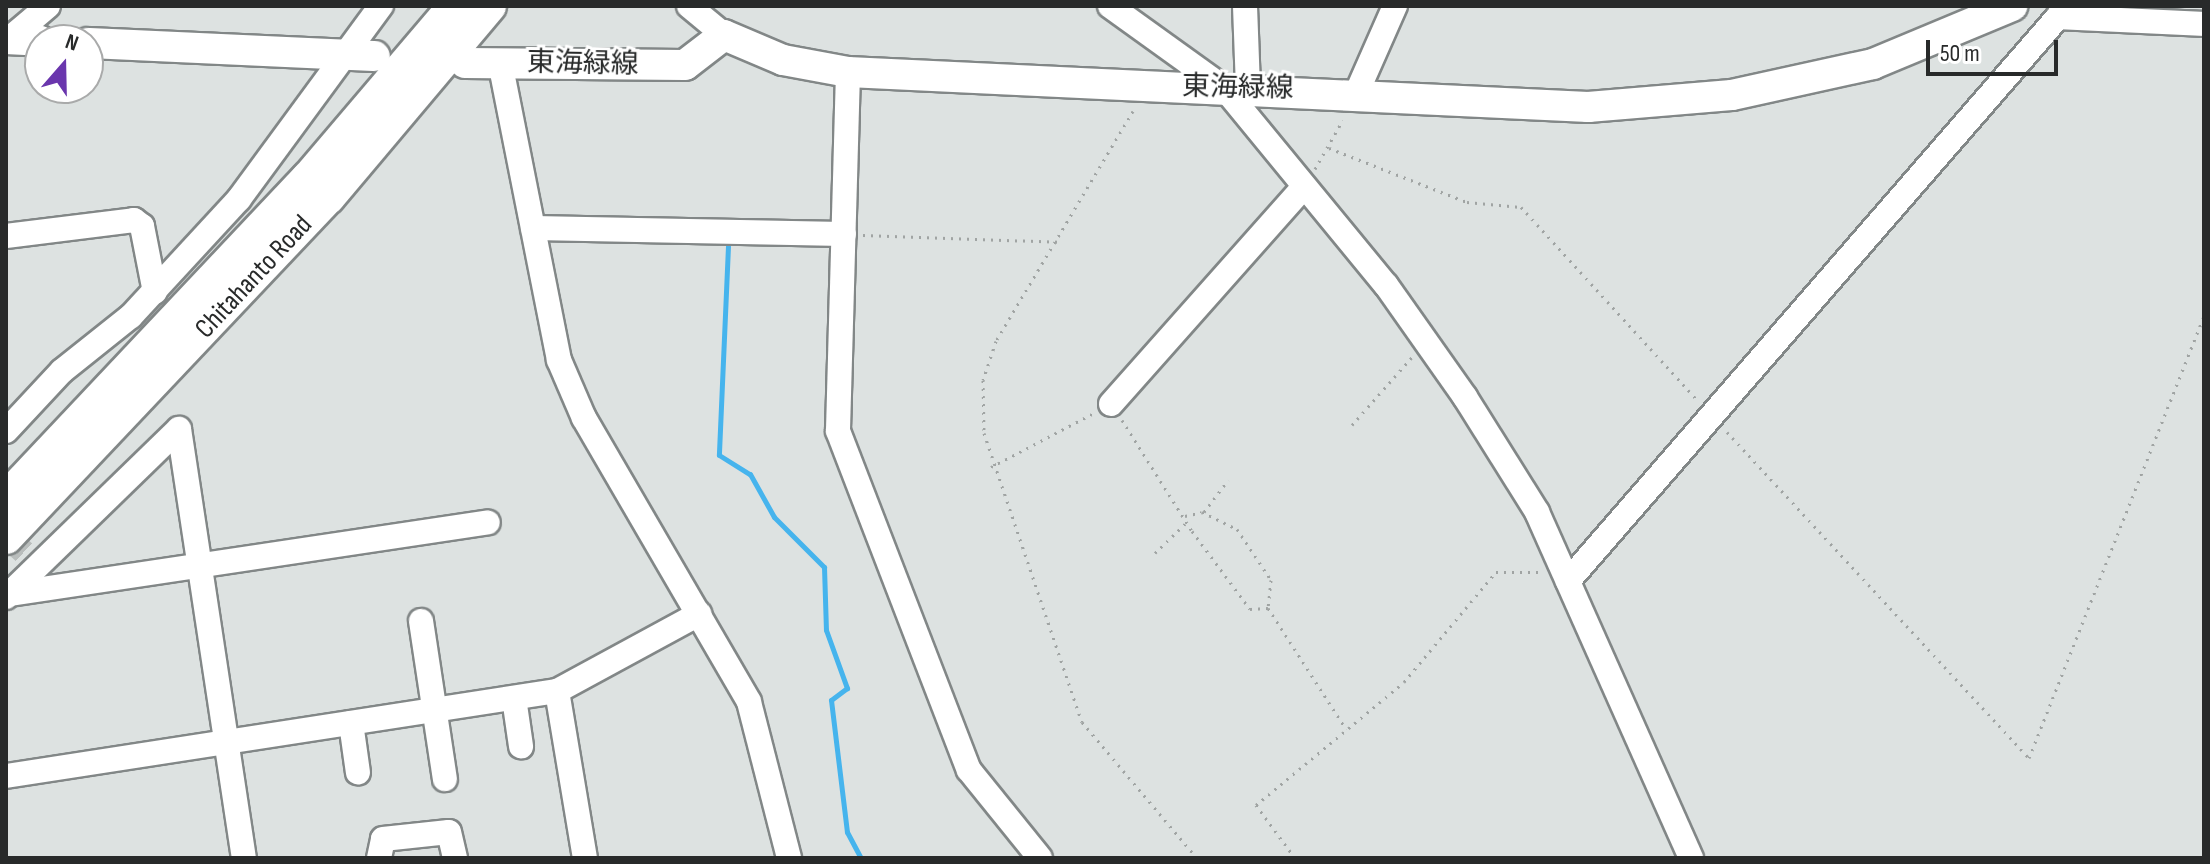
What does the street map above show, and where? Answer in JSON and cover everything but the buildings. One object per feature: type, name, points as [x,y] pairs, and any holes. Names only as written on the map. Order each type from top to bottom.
[{"type":"highway","name":"Chitahanto Road","points":[[6,499],[298,190],[455,6]]},
{"type":"highway","name":"Chitahanto Road","points":[[6,537],[328,197],[489,6]]},
{"type":"main road","name":"東海緑線","points":[[465,63],[685,65],[724,35],[783,60],[848,72],[1357,92],[1588,107],[1732,95],[1873,64],[2012,6]]},
{"type":"main road","points":[[104,44],[375,56]]},
{"type":"street","points":[[7,39],[48,6]]},
{"type":"street","points":[[10,423],[155,292],[239,199],[339,55],[381,6]]},
{"type":"street","points":[[689,6],[724,35]]},
{"type":"street","points":[[1110,6],[1144,31],[1236,88],[1303,185],[1426,342],[1515,472],[1568,581],[1691,858]]},
{"type":"street","points":[[1144,31],[1148,6]]},
{"type":"street","points":[[1236,88],[1245,6]]},
{"type":"street","points":[[1357,92],[1395,6]]},
{"type":"street","points":[[1568,581],[1715,417],[2055,11],[2204,24]]},
{"type":"street","points":[[500,62],[559,360],[584,418],[749,702],[789,858]]},
{"type":"street","points":[[848,72],[838,431],[969,770],[1040,858]]},
{"type":"street","points":[[1111,404],[1303,185]]},
{"type":"street","points":[[6,236],[134,220],[142,226],[155,292]]},
{"type":"street","points":[[533,228],[844,234]]},
{"type":"street","points":[[8,596],[179,429],[244,858]]},
{"type":"street","points":[[8,596],[488,522]]},
{"type":"street","points":[[6,776],[557,691],[699,614]]},
{"type":"street","points":[[421,621],[445,779]]},
{"type":"street","points":[[557,691],[585,858]]},
{"type":"street","points":[[514,698],[521,746]]},
{"type":"street","points":[[351,723],[358,773]]},
{"type":"street","points":[[379,858],[383,839],[449,832],[455,858]]},
{"type":"path","points":[[1146,86],[989,360],[981,405],[991,467],[1082,722],[1197,858]]},
{"type":"path","points":[[1303,185],[1329,148],[1357,92]]},
{"type":"path","points":[[1329,148],[1467,202],[1521,207],[2029,758],[2204,315]]},
{"type":"path","points":[[844,234],[1059,242]]},
{"type":"path","points":[[1352,425],[1426,342]]},
{"type":"path","points":[[991,467],[1111,404],[1187,522],[1250,609],[1268,608]]},
{"type":"path","points":[[1184,517],[1203,512],[1228,480]]},
{"type":"path","points":[[1203,512],[1232,525],[1254,555],[1273,587],[1268,608],[1346,729]]},
{"type":"path","points":[[1155,553],[1187,522]]},
{"type":"path","points":[[1295,858],[1256,805],[1417,669],[1496,572],[1568,581]]},
{"type":"waterway","points":[[728,246],[719,455],[750,474],[774,517],[824,567],[826,630],[847,688],[831,700],[847,832],[861,858]]},
{"type":"tunnel","points":[[6,536],[38,565]]}]
